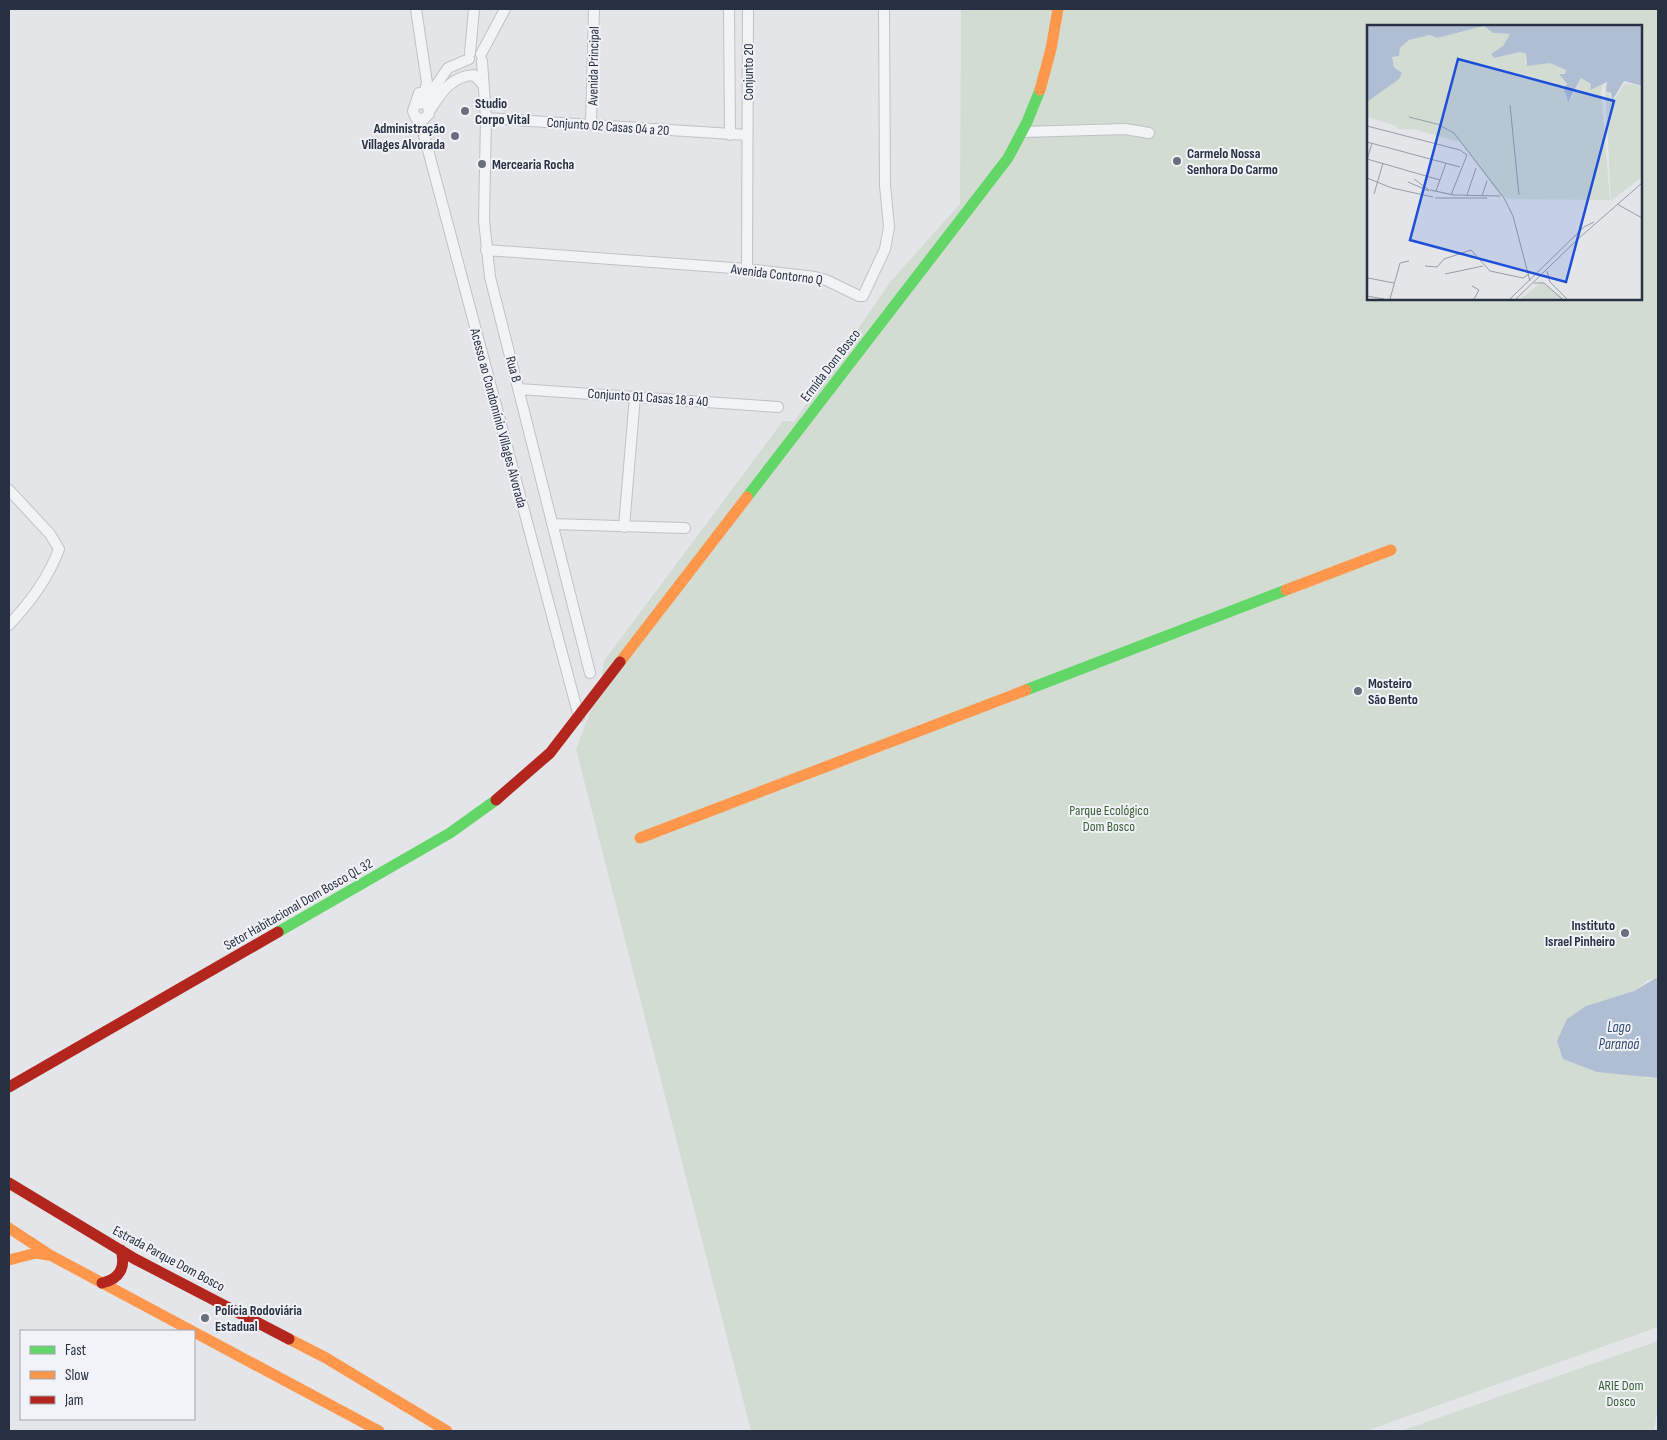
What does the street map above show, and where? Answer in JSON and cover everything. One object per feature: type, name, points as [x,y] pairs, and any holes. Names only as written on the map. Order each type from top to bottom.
[{"type":"street","points":[[416,9],[424,70],[423,105],[427,117],[420,120]]},
{"type":"street","points":[[470,75],[474,59],[474,9]]},
{"type":"street","points":[[470,75],[474,59],[504,9]]},
{"type":"street","name":"Avenida Principal","points":[[591,124],[594,9]]},
{"type":"street","name":"Conjunto 20","points":[[729,9],[730,135]]},
{"type":"street","name":"Conjunto 20","points":[[747,269],[748,9]]},
{"type":"street","name":"Avenida Contorno Q","points":[[486,250],[747,269],[815,277],[826,280],[859,296],[865,294],[885,249],[889,228],[885,185],[884,9]]},
{"type":"street","name":"Ermida Dom Bosco","points":[[579,717],[712,541],[1008,158],[1023,132],[1052,54],[1058,9]]},
{"type":"street","points":[[423,105],[448,68],[474,59]]},
{"type":"street","name":"Rua B","points":[[474,59],[484,86],[486,118],[484,205],[486,250],[492,287],[590,673]]},
{"type":"street","points":[[423,105],[456,79],[470,75]]},
{"type":"street","points":[[470,75],[484,86]]},
{"type":"street","name":"Acesso ao Condomínio Villages Alvorada","points":[[423,105],[414,107],[414,115],[420,120],[579,717]]},
{"type":"street","name":"Conjunto 02 Casas 04 a 20","points":[[486,118],[747,135]]},
{"type":"street","points":[[1023,132],[1125,129],[1149,133]]},
{"type":"street","name":"Conjunto 01 Casas 18 a 40","points":[[519,389],[778,407]]},
{"type":"street","points":[[624,527],[635,396]]},
{"type":"street","points":[[9,490],[50,534],[59,549],[50,572],[27,605],[9,625]]},
{"type":"street","points":[[552,524],[685,528]]},
{"type":"street","points":[[640,838],[1391,550]]},
{"type":"street","name":"Setor Habitacional Dom Bosco QL 32","points":[[9,1087],[450,833],[528,774],[550,753],[579,717]]},
{"type":"street","name":"Estrada Parque Dom Bosco","points":[[9,1183],[121,1250],[326,1358],[434,1427],[447,1431]]},
{"type":"street","points":[[9,1228],[50,1256],[189,1330]]},
{"type":"street","points":[[102,1283],[109,1282],[119,1275],[124,1263],[121,1250]]},
{"type":"street","points":[[9,1260],[36,1253],[50,1256]]},
{"type":"street","points":[[195,1333],[380,1431]]},
{"type":"green space","name":"Parque Ecológico Dom Bosco","points":[[961,9],[1658,9],[1658,979],[1648,980],[1634,991],[1586,1006],[1567,1019],[1646,1078],[1658,1078],[1658,1327],[1366,1431],[751,1431],[576,749],[601,683],[604,661],[783,421],[794,422],[891,281],[960,204]]},
{"type":"green space","name":"ARIE Dom Dosco","points":[[1658,1341],[1658,1408],[1654,1430],[1657,1431],[1401,1431]]},
{"type":"water","name":"Lago Paranoá","points":[[1656,978],[1658,979],[1658,1078],[1597,1072],[1563,1059],[1557,1041],[1567,1019],[1586,1006],[1634,991]]},
{"type":"traffic: fast","points":[[747,497],[1008,158],[1027,122],[1040,90]]},
{"type":"traffic: fast","points":[[1026,690],[1286,590]]},
{"type":"traffic: fast","points":[[278,932],[450,833],[496,800]]},
{"type":"traffic: slow","points":[[1040,90],[1051,49],[1058,9]]},
{"type":"traffic: slow","points":[[620,662],[747,497]]},
{"type":"traffic: slow","points":[[1286,590],[1391,550]]},
{"type":"traffic: slow","points":[[640,838],[1026,690]]},
{"type":"traffic: slow","points":[[9,1228],[50,1255],[190,1330]]},
{"type":"traffic: slow","points":[[9,1260],[36,1253],[48,1255]]},
{"type":"traffic: slow","points":[[195,1333],[379,1431]]},
{"type":"traffic: slow","points":[[289,1339],[326,1358],[447,1431]]},
{"type":"traffic: jam","points":[[496,800],[550,753],[620,662]]},
{"type":"traffic: jam","points":[[9,1087],[278,932]]},
{"type":"traffic: jam","points":[[9,1183],[135,1259],[289,1339]]},
{"type":"traffic: jam","points":[[102,1283],[113,1279],[120,1271],[123,1262],[121,1250]]},
{"type":"place","name":"Studio Corpo Vital","points":[[465,111]]},
{"type":"place","name":"Administração Villages Alvorada","points":[[455,136]]},
{"type":"place","name":"Carmelo Nossa Senhora Do Carmo","points":[[1177,161]]},
{"type":"place","name":"Mercearia Rocha","points":[[482,164]]},
{"type":"place","name":"Mosteiro São Bento","points":[[1358,691]]},
{"type":"place","name":"Instituto Israel Pinheiro","points":[[1625,933]]},
{"type":"place","name":"Polícia Rodoviária Estadual","points":[[205,1318]]}]
